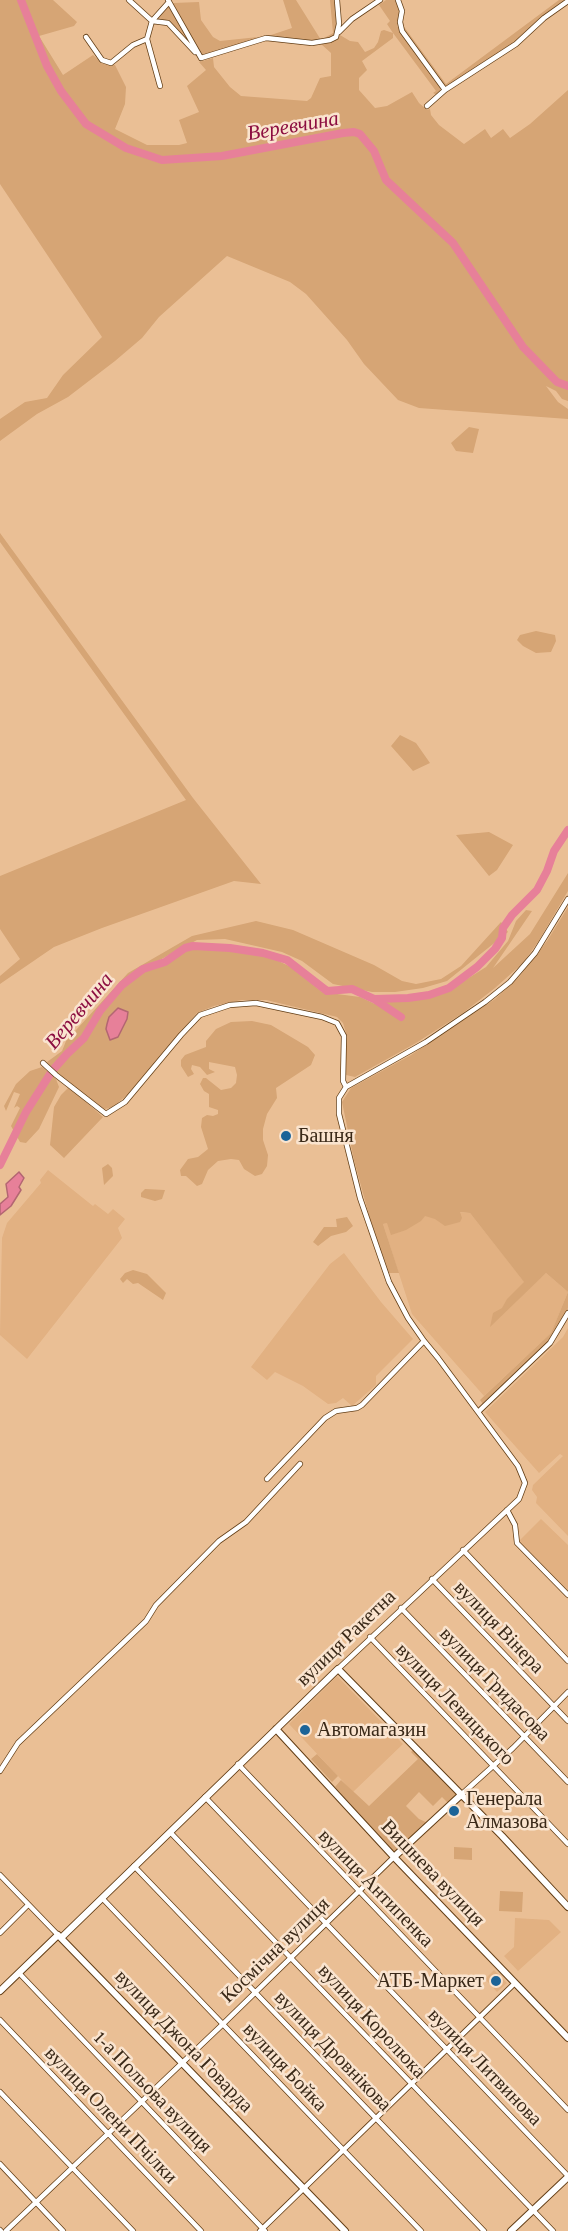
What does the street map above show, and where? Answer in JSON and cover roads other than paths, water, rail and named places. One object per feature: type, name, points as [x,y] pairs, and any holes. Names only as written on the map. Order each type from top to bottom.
[{"type":"street","points":[[129,0],[152,21],[168,23],[201,58]]},
{"type":"street","points":[[337,0],[339,24],[337,35]]},
{"type":"street","points":[[201,58],[266,38],[312,44],[330,40],[352,19],[380,0]]},
{"type":"street","points":[[398,0],[402,11],[400,22],[402,31],[445,90]]},
{"type":"street","points":[[160,86],[147,39],[152,21],[168,1],[201,58]]},
{"type":"street","points":[[427,106],[445,90],[516,44],[544,18],[568,1]]},
{"type":"street","points":[[86,37],[104,62],[113,62],[133,45],[147,39]]},
{"type":"street","points":[[346,1087],[426,1042],[510,982],[535,953],[568,899]]},
{"type":"street","name":"вулиця Ракетна","points":[[0,1991],[102,1898],[370,1637],[507,1510],[523,1493],[524,1478],[518,1466],[408,1318],[389,1282],[368,1225],[339,1114],[339,1098],[346,1087],[343,1081],[344,1036],[337,1023],[322,1017],[256,1003],[230,1005],[200,1015],[125,1102],[106,1114],[43,1063]]},
{"type":"street","points":[[478,1412],[550,1343],[568,1314]]},
{"type":"street","points":[[267,1479],[325,1418],[336,1411],[362,1405],[424,1341]]},
{"type":"street","points":[[0,1772],[18,1743],[146,1622],[156,1605],[219,1541],[246,1522],[300,1464]]},
{"type":"street","points":[[507,1510],[516,1525],[517,1543],[568,1595]]},
{"type":"street","points":[[463,1550],[568,1661]]},
{"type":"street","name":"вулиця Вінера","points":[[432,1579],[568,1721]]},
{"type":"street","name":"вулиця Гридасова","points":[[401,1608],[568,1782]]},
{"type":"street","name":"вулиця Левицького","points":[[370,1637],[568,1844]]},
{"type":"street","points":[[338,1669],[462,1794],[568,1907]]},
{"type":"street","name":"Космічна вулиця","points":[[6,2231],[568,1692]]},
{"type":"street","name":"Вишнева вулиця","points":[[276,1729],[394,1857],[568,2038]]},
{"type":"street","name":"вулиця Антипенка","points":[[238,1764],[568,2110]]},
{"type":"street","name":"вулиця Литвинова","points":[[205,1797],[568,2176]]},
{"type":"street","name":"вулиця Королюка","points":[[170,1832],[553,2231]]},
{"type":"street","name":"вулиця Дровнікова","points":[[134,1866],[484,2231]]},
{"type":"street","name":"вулиця Джона Говарда","points":[[1,1877],[345,2231]]},
{"type":"street","name":"вулиця Бойка","points":[[102,1898],[421,2231]]},
{"type":"street","points":[[0,1933],[28,1905]]},
{"type":"street","name":"1-а Польова вулиця","points":[[19,1973],[262,2230]]},
{"type":"street","points":[[262,2230],[515,1983]]},
{"type":"street","name":"вулиця Олени Пчілки","points":[[0,2020],[201,2231]]},
{"type":"street","points":[[0,2092],[133,2231]]},
{"type":"street","points":[[0,2164],[63,2231]]},
{"type":"street","points":[[511,2231],[568,2176]]},
{"type":"waterway","name":"Веревчина","points":[[21,0],[47,66],[61,91],[86,124],[126,148],[162,160],[222,156],[343,133],[360,134],[374,151],[386,180],[453,243],[523,347],[557,382],[568,386]]},
{"type":"waterway","name":"Веревчина","points":[[0,1165],[26,1112],[52,1071],[84,1038],[100,1011],[122,985],[143,969],[165,962],[185,948],[193,946],[230,948],[263,953],[287,960],[327,991],[352,989],[374,999],[429,995],[449,988],[477,967],[495,949],[502,938],[503,928],[512,915],[537,890],[554,851],[568,830]]},
{"type":"waterway","points":[[374,999],[401,1017]]},
{"type":"place","name":"Башня","points":[[286,1136]]},
{"type":"place","name":"Автомагазин","points":[[305,1730]]},
{"type":"place","name":"Генерала Алмазова","points":[[454,1811]]},
{"type":"place","name":"АТБ-Маркет","points":[[496,1981]]}]
